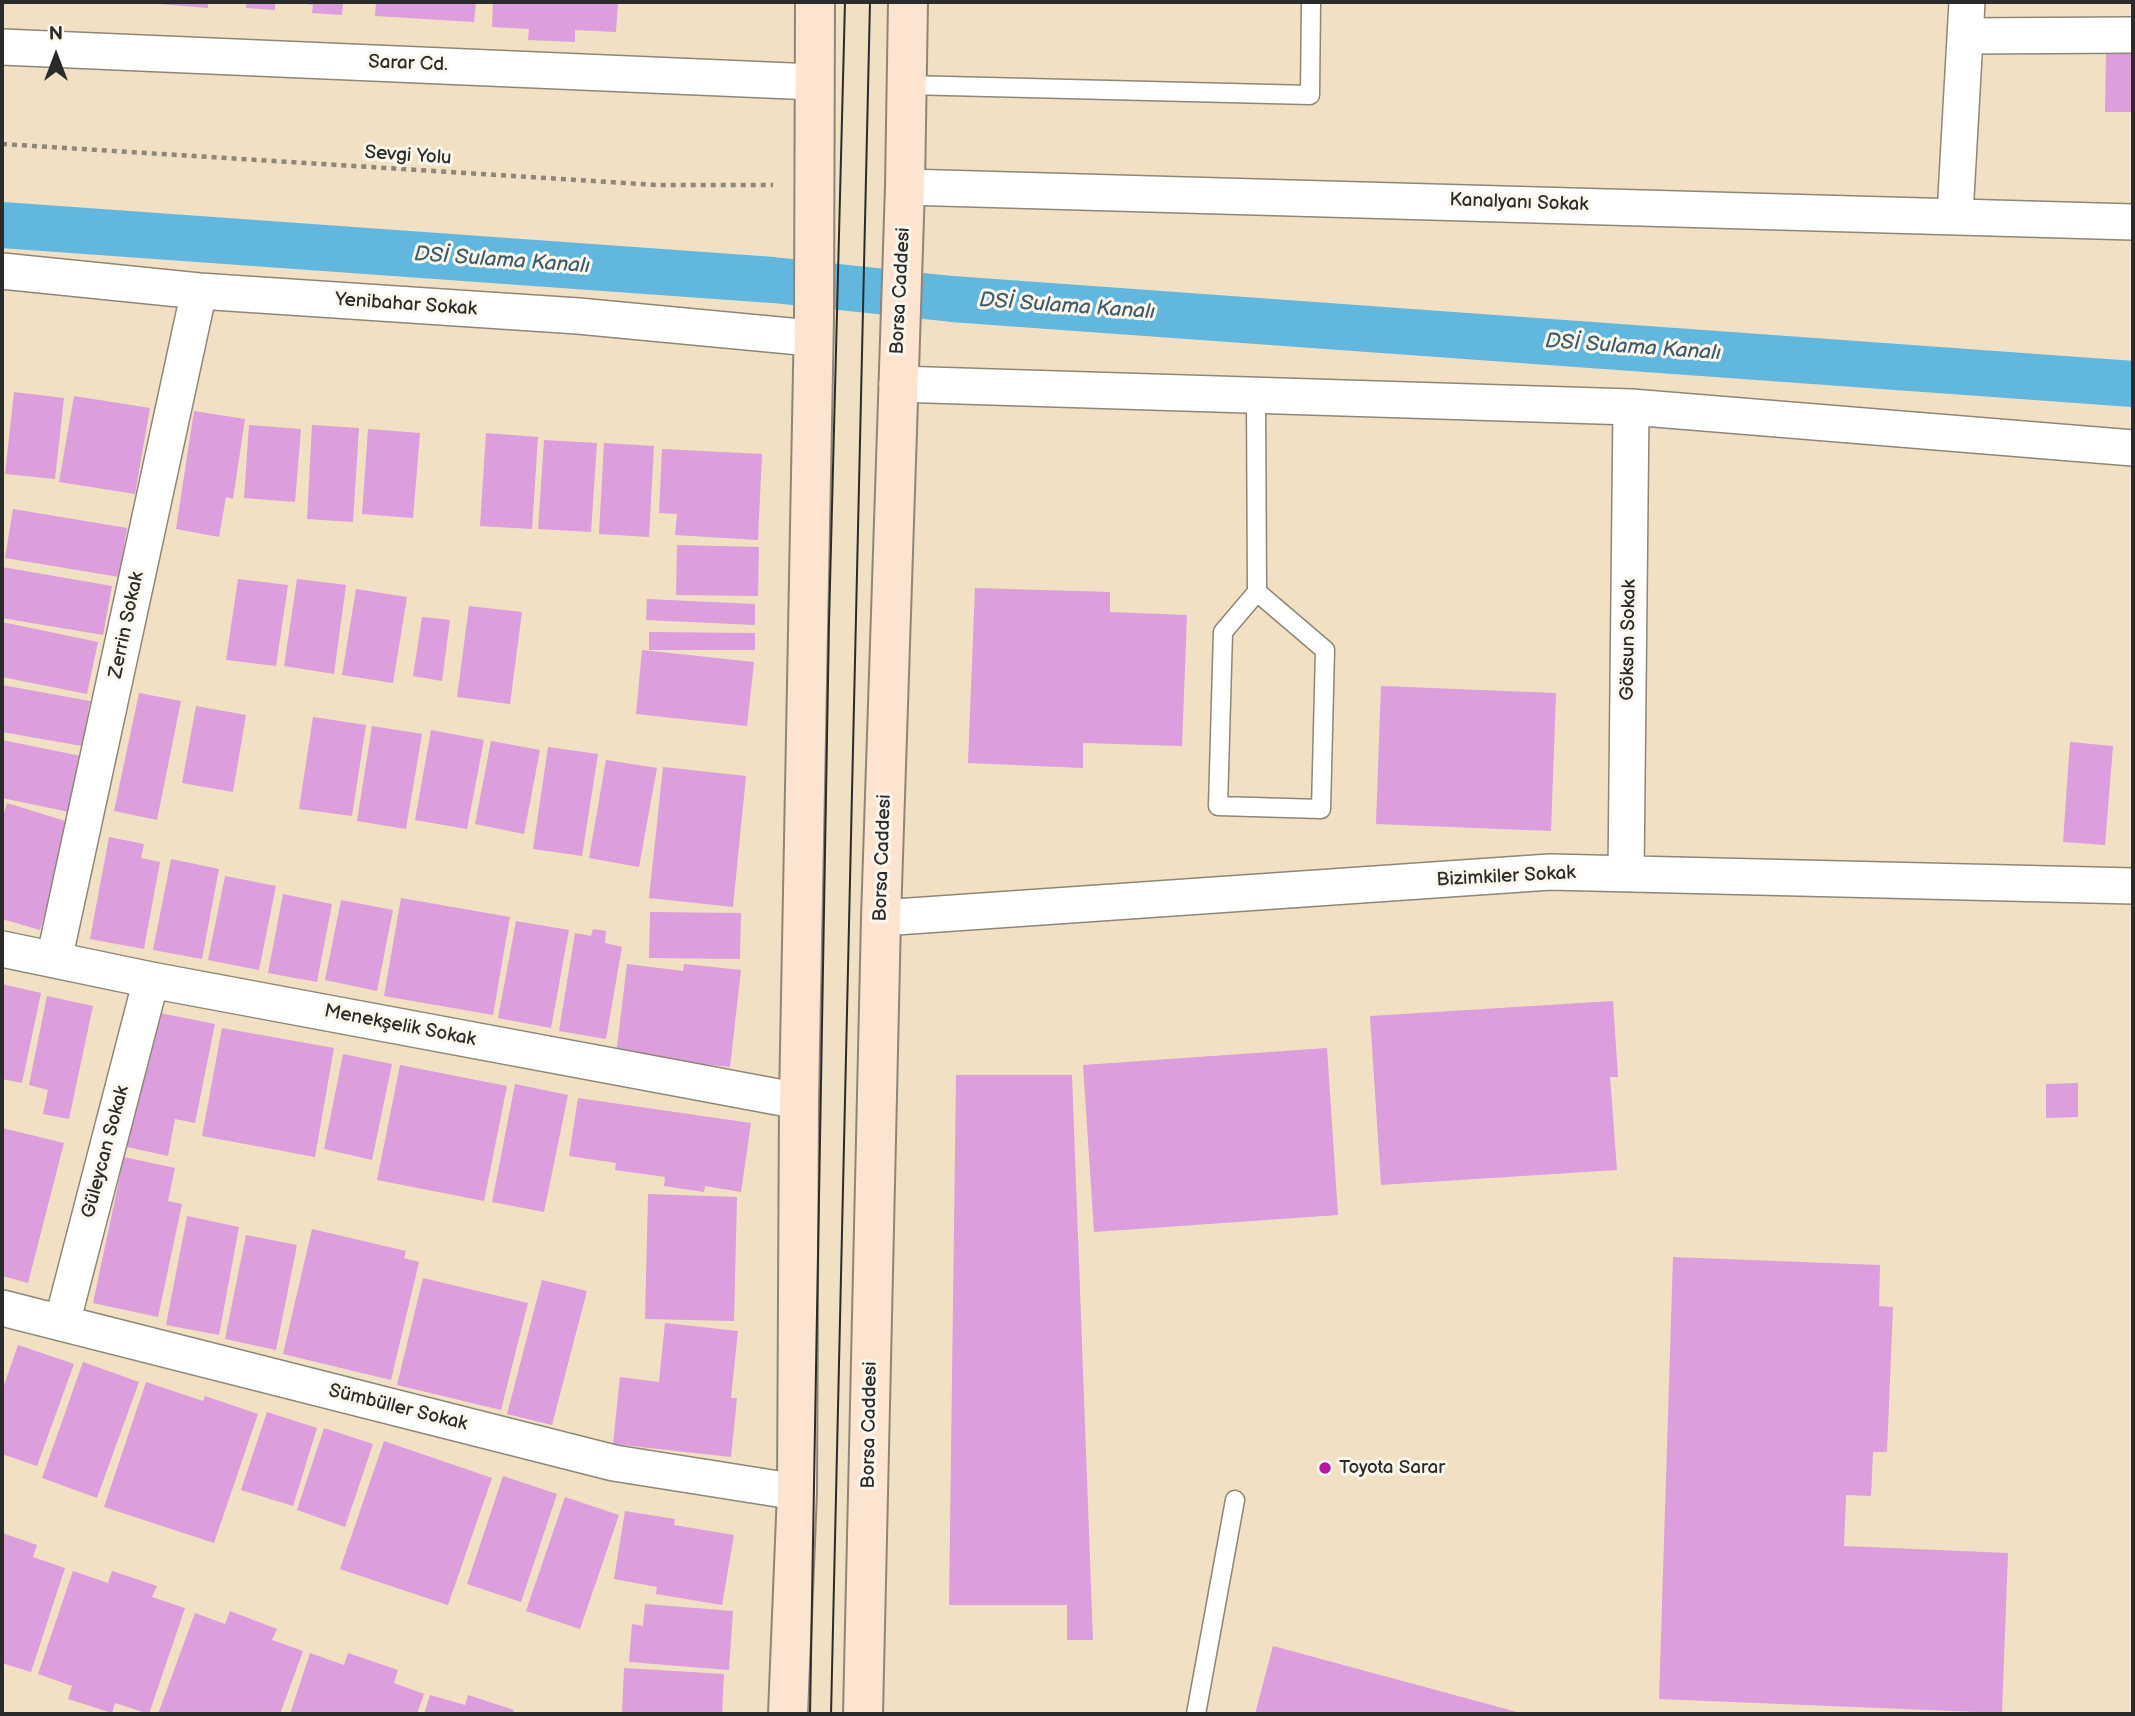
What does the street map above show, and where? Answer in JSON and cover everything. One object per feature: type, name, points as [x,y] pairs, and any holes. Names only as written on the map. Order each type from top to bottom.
[{"type":"main road","points":[[788,1714],[797,1492],[799,1101],[815,2]]},
{"type":"main road","name":"Borsa Caddesi","points":[[863,1714],[881,918],[905,201],[908,2]]},
{"type":"street","points":[[1955,215],[1967,2]]},
{"type":"street","points":[[1965,36],[2133,35]]},
{"type":"street","name":"Sarar Cd.","points":[[2,47],[814,82]]},
{"type":"street","name":"Kanalyanı Sokak","points":[[905,201],[1955,215],[2133,222]]},
{"type":"street","name":"Yenibahar Sokak","points":[[2,271],[199,291],[578,316],[812,328]]},
{"type":"street","name":"Zerrin Sokak","points":[[54,960],[199,291]]},
{"type":"street","points":[[897,384],[1631,407],[2133,448]]},
{"type":"street","name":"Göksun Sokak","points":[[1626,874],[1631,407]]},
{"type":"street","name":"Bizimkiler Sokak","points":[[881,918],[1550,873],[2133,886]]},
{"type":"street","name":"Menekşelik Sokak","points":[[2,948],[151,980],[799,1101]]},
{"type":"street","name":"Güleycan Sokak","points":[[61,1323],[151,980]]},
{"type":"street","name":"Sümbüller Sokak","points":[[2,1308],[614,1463],[797,1492]]},
{"type":"lane","points":[[906,85],[1310,95],[1311,2]]},
{"type":"lane","points":[[1256,395],[1257,592],[1223,632],[1218,806],[1321,809],[1325,650],[1257,592]]},
{"type":"lane","points":[[1196,1714],[1235,1500]]},
{"type":"path","name":"Sevgi Yolu","points":[[2,144],[657,186],[813,199]]},
{"type":"building","points":[[134,2],[208,2],[208,8]]},
{"type":"building","points":[[247,2],[275,2],[275,10],[246,8]]},
{"type":"building","points":[[297,2],[343,2],[342,15],[312,13],[313,5]]},
{"type":"building","points":[[376,2],[476,2],[474,22],[375,16]]},
{"type":"building","points":[[493,2],[618,2],[616,32],[575,30],[575,42],[528,40],[529,29],[492,27]]},
{"type":"building","points":[[2106,51],[2133,52],[2133,112],[2105,112]]},
{"type":"building","points":[[14,392],[64,398],[55,479],[5,474]]},
{"type":"building","points":[[74,396],[150,408],[135,494],[59,482]]},
{"type":"building","points":[[194,411],[245,419],[233,499],[226,497],[219,537],[176,529]]},
{"type":"building","points":[[249,425],[301,429],[295,502],[244,498]]},
{"type":"building","points":[[312,425],[359,428],[353,522],[307,519]]},
{"type":"building","points":[[368,429],[420,433],[413,518],[362,514]]},
{"type":"building","points":[[486,433],[538,437],[532,529],[480,526]]},
{"type":"building","points":[[544,440],[597,443],[591,532],[538,529]]},
{"type":"building","points":[[604,443],[654,446],[649,537],[599,534]]},
{"type":"building","points":[[662,449],[762,454],[758,540],[675,535],[677,514],[659,513]]},
{"type":"building","points":[[13,509],[127,528],[119,577],[5,558]]},
{"type":"building","points":[[677,545],[759,547],[758,596],[676,595]]},
{"type":"building","points":[[2,567],[112,586],[103,635],[2,618]]},
{"type":"building","points":[[238,579],[288,585],[276,666],[226,660]]},
{"type":"building","points":[[297,579],[346,585],[334,674],[284,666]]},
{"type":"building","points":[[975,588],[1110,592],[1110,612],[1187,615],[1182,746],[1083,743],[1083,768],[968,763]]},
{"type":"building","points":[[356,589],[407,597],[393,683],[342,675]]},
{"type":"building","points":[[647,599],[755,604],[755,625],[646,620]]},
{"type":"building","points":[[469,606],[522,612],[510,704],[457,697]]},
{"type":"building","points":[[422,617],[450,620],[442,681],[413,676]]},
{"type":"building","points":[[2,622],[98,642],[87,694],[2,677]]},
{"type":"building","points":[[649,632],[755,633],[755,650],[649,650]]},
{"type":"building","points":[[642,650],[754,662],[747,726],[636,714]]},
{"type":"building","points":[[2,685],[90,701],[82,746],[2,732]]},
{"type":"building","points":[[1381,686],[1556,693],[1551,831],[1376,824]]},
{"type":"building","points":[[139,693],[181,701],[157,820],[114,811]]},
{"type":"building","points":[[196,706],[246,715],[233,792],[182,783]]},
{"type":"building","points":[[313,717],[366,725],[352,816],[299,809]]},
{"type":"building","points":[[372,726],[422,734],[406,829],[357,821]]},
{"type":"building","points":[[431,730],[484,740],[467,829],[415,820]]},
{"type":"building","points":[[2,740],[81,756],[69,812],[2,798]]},
{"type":"building","points":[[491,741],[540,750],[524,834],[475,824]]},
{"type":"building","points":[[2070,742],[2113,746],[2105,845],[2063,842]]},
{"type":"building","points":[[548,747],[598,754],[582,856],[533,849]]},
{"type":"building","points":[[606,760],[657,768],[639,867],[589,858]]},
{"type":"building","points":[[663,767],[746,776],[733,907],[649,898]]},
{"type":"building","points":[[7,803],[72,823],[40,930],[2,919],[2,820]]},
{"type":"building","points":[[109,837],[144,844],[141,858],[160,862],[144,949],[90,939]]},
{"type":"building","points":[[171,859],[219,869],[202,959],[153,950]]},
{"type":"building","points":[[225,876],[276,886],[259,970],[208,960]]},
{"type":"building","points":[[283,894],[332,904],[317,982],[268,973]]},
{"type":"building","points":[[401,898],[510,917],[493,1015],[384,996]]},
{"type":"building","points":[[341,900],[393,910],[377,991],[325,980]]},
{"type":"building","points":[[650,912],[741,913],[740,959],[649,958]]},
{"type":"building","points":[[516,921],[569,930],[551,1028],[498,1018]]},
{"type":"building","points":[[593,929],[606,931],[605,943],[622,947],[606,1039],[559,1031],[575,933],[591,936]]},
{"type":"building","points":[[627,964],[683,971],[684,964],[741,970],[730,1067],[616,1055]]},
{"type":"building","points":[[2,984],[41,993],[22,1083],[2,1079]]},
{"type":"building","points":[[47,996],[93,1006],[69,1119],[43,1114],[48,1090],[29,1085]]},
{"type":"building","points":[[1613,1001],[1618,1077],[1610,1077],[1617,1170],[1381,1185],[1370,1016]]},
{"type":"building","points":[[155,1012],[215,1024],[195,1123],[175,1119],[168,1156],[127,1147]]},
{"type":"building","points":[[222,1028],[334,1048],[315,1157],[202,1136]]},
{"type":"building","points":[[1327,1048],[1338,1215],[1094,1232],[1083,1065]]},
{"type":"building","points":[[343,1054],[392,1064],[372,1160],[324,1149]]},
{"type":"building","points":[[400,1065],[507,1086],[484,1201],[377,1180]]},
{"type":"building","points":[[956,1075],[1072,1075],[1093,1640],[1067,1640],[1067,1605],[949,1605]]},
{"type":"building","points":[[2078,1083],[2078,1117],[2046,1118],[2046,1084]]},
{"type":"building","points":[[515,1084],[568,1095],[544,1212],[492,1202]]},
{"type":"building","points":[[578,1098],[751,1123],[741,1192],[705,1186],[704,1192],[664,1186],[665,1177],[615,1170],[616,1163],[569,1156]]},
{"type":"building","points":[[2,1128],[64,1143],[28,1283],[2,1276]]},
{"type":"building","points":[[124,1157],[175,1168],[168,1201],[182,1204],[158,1317],[93,1303]]},
{"type":"building","points":[[648,1194],[737,1197],[734,1321],[645,1319]]},
{"type":"building","points":[[187,1216],[239,1227],[219,1335],[166,1325]]},
{"type":"building","points":[[312,1229],[406,1251],[404,1258],[419,1262],[391,1380],[283,1354]]},
{"type":"building","points":[[246,1235],[297,1245],[276,1350],[225,1339]]},
{"type":"building","points":[[1673,1257],[1880,1265],[1879,1306],[1893,1307],[1887,1452],[1873,1452],[1871,1496],[1846,1495],[1844,1546],[2008,1553],[2002,1713],[1659,1699]]},
{"type":"building","points":[[423,1278],[528,1303],[501,1410],[397,1385]]},
{"type":"building","points":[[542,1280],[587,1291],[552,1425],[507,1414]]},
{"type":"building","points":[[665,1323],[738,1331],[731,1398],[737,1398],[731,1457],[613,1444],[620,1377],[659,1382]]},
{"type":"building","points":[[18,1345],[74,1364],[37,1466],[2,1454],[2,1391]]},
{"type":"building","points":[[83,1362],[139,1382],[97,1498],[42,1478]]},
{"type":"building","points":[[146,1382],[203,1401],[205,1396],[258,1414],[214,1543],[104,1507]]},
{"type":"building","points":[[267,1412],[317,1428],[293,1506],[241,1490]]},
{"type":"building","points":[[324,1428],[373,1444],[345,1527],[297,1510]]},
{"type":"building","points":[[384,1441],[492,1478],[448,1605],[340,1569]]},
{"type":"building","points":[[503,1476],[557,1494],[521,1602],[467,1584]]},
{"type":"building","points":[[565,1497],[619,1515],[580,1629],[526,1611]]},
{"type":"building","points":[[625,1511],[675,1519],[674,1525],[734,1535],[722,1605],[656,1594],[657,1587],[614,1579]]},
{"type":"building","points":[[2,1533],[37,1545],[33,1557],[65,1568],[31,1672],[2,1663]]},
{"type":"building","points":[[73,1571],[108,1583],[112,1571],[157,1586],[152,1597],[185,1608],[149,1714],[115,1703],[112,1713],[68,1699],[72,1686],[38,1674]]},
{"type":"building","points":[[645,1604],[733,1611],[729,1670],[629,1662],[632,1624],[643,1626]]},
{"type":"building","points":[[230,1611],[277,1629],[272,1640],[303,1651],[280,1714],[158,1714],[195,1613],[225,1624]]},
{"type":"building","points":[[1273,1646],[1521,1713],[1521,1714],[1255,1714]]},
{"type":"building","points":[[310,1653],[344,1665],[348,1653],[398,1670],[394,1683],[424,1694],[417,1714],[290,1714]]},
{"type":"building","points":[[624,1668],[724,1674],[722,1714],[622,1714]]},
{"type":"building","points":[[430,1695],[465,1705],[468,1695],[514,1710],[512,1714],[424,1714]]},
{"type":"waterway","name":"DSİ Sulama Kanalı","points":[[2,225],[773,280],[952,299],[2133,384]]},
{"type":"tram line","points":[[810,1714],[829,623],[845,2]]},
{"type":"tram line","points":[[831,1714],[870,2]]},
{"type":"place","name":"Toyota Sarar","points":[[1325,1468]]}]
